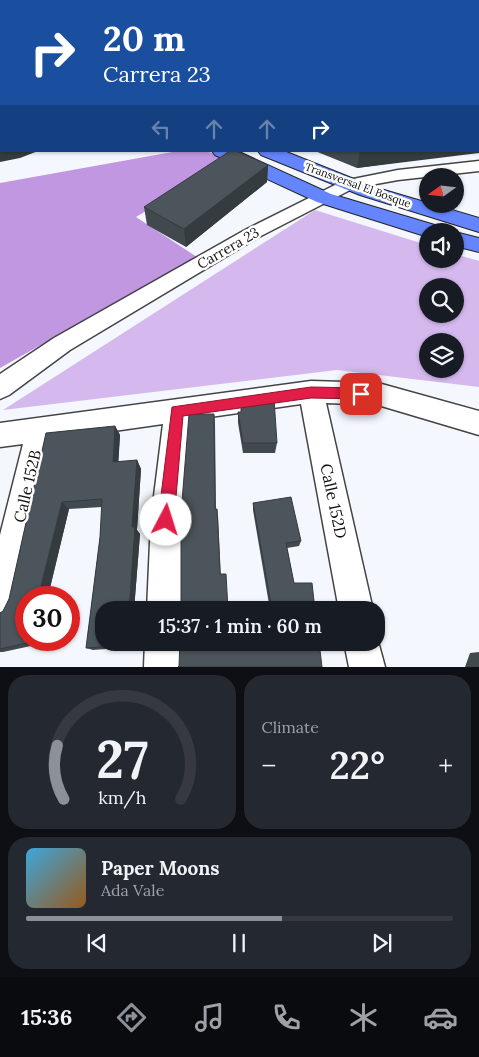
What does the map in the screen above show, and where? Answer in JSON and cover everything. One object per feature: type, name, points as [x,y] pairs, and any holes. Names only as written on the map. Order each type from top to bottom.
[{"type":"main road","name":"Transversal El Bosque","points":[[223,152],[324,198],[419,228]]},
{"type":"main road","name":"Transversal El Bosque","points":[[269,152],[349,184],[479,225]]},
{"type":"main road","points":[[464,241],[479,245]]},
{"type":"street","points":[[469,0],[479,0]]},
{"type":"street","name":"Carrera 23","points":[[0,388],[22,371],[70,340],[250,234],[349,184],[398,174],[479,166]]},
{"type":"street","points":[[0,435],[311,392],[378,394],[479,423]]},
{"type":"street","name":"Calle 152D","points":[[311,392],[354,601]]},
{"type":"street","points":[[164,601],[166,520],[177,411]]},
{"type":"street","name":"Calle 152B","points":[[0,602],[40,428]]},
{"type":"street","points":[[162,667],[163,651]]},
{"type":"street","points":[[364,651],[367,667]]},
{"type":"shaded area","points":[[172,152],[209,152],[230,160],[136,217],[197,257],[0,368],[0,183]]},
{"type":"shaded area","points":[[315,210],[419,242],[419,268],[464,268],[464,257],[479,261],[479,387],[337,370],[3,410]]},
{"type":"building","points":[[228,152],[238,152],[268,165],[184,229],[144,207]]},
{"type":"building","points":[[274,399],[277,443],[243,443],[238,412],[241,412],[241,404]]},
{"type":"building","points":[[189,414],[214,414],[215,509],[217,509],[220,574],[226,574],[228,601],[181,601],[181,514]]},
{"type":"building","points":[[115,426],[113,462],[137,460],[132,527],[135,527],[130,601],[95,601],[95,647],[86,648],[100,537],[102,499],[62,502],[41,586],[15,586],[15,646],[0,649],[0,613],[9,599],[46,433]]},
{"type":"building","points":[[291,497],[301,541],[286,543],[294,583],[312,583],[314,601],[270,601],[253,503]]},
{"type":"building","points":[[180,651],[320,651],[322,667],[178,667]]},
{"type":"route","points":[[166,520],[177,411],[311,392],[361,394]]}]
